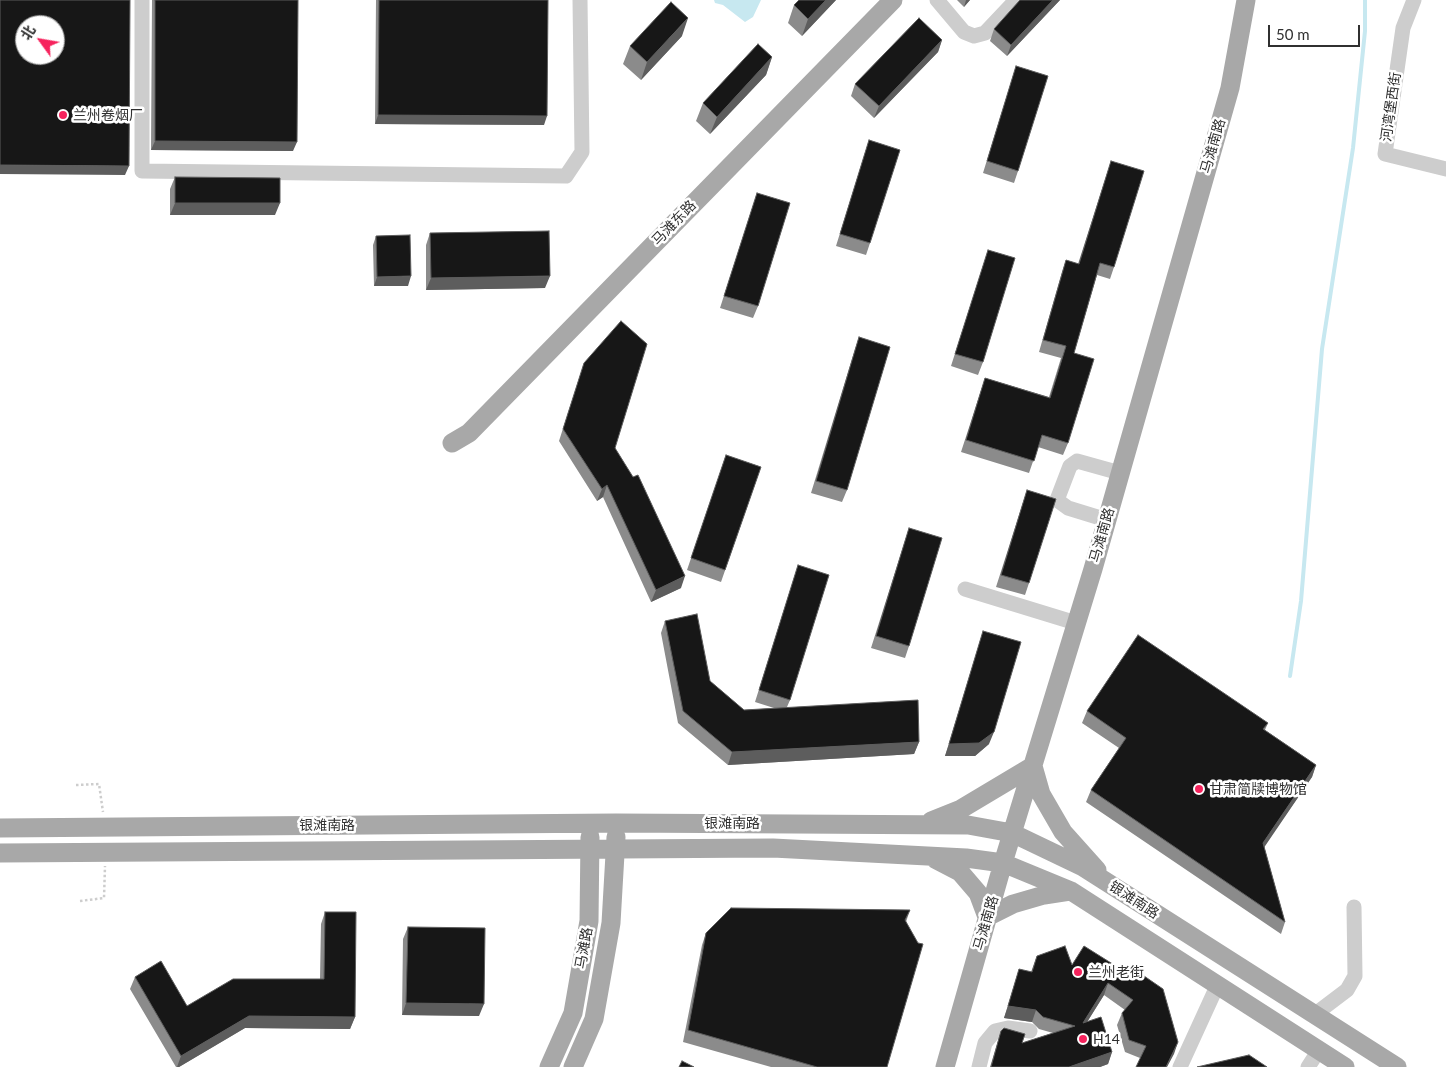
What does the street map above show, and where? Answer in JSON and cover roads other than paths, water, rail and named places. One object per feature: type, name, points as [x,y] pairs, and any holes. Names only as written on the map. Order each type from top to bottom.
[{"type":"main road","name":"马滩东路","points":[[452,442],[468,433],[893,0]]},
{"type":"main road","name":"马滩南路","points":[[946,1067],[1002,863],[1107,520],[1230,88],[1246,0]]},
{"type":"main road","points":[[924,824],[961,809],[1033,766],[1041,794],[1063,832],[1107,883]]},
{"type":"main road","name":"银滩南路","points":[[0,828],[616,823],[968,825],[1012,834],[1083,867],[1397,1067]]},
{"type":"main road","name":"马滩路","points":[[573,1067],[594,1019],[611,923],[616,823]]},
{"type":"main road","name":"马滩路","points":[[548,1067],[573,1013],[589,921],[590,824]]},
{"type":"main road","name":"银滩南路","points":[[0,853],[773,848],[929,856],[1002,863],[1071,891],[1345,1067]]},
{"type":"main road","points":[[929,856],[960,872],[978,892],[987,917],[1014,904],[1044,895],[1071,891]]},
{"type":"street","points":[[142,0],[142,171],[566,176],[582,152],[580,0]]},
{"type":"street","points":[[938,1],[964,32],[974,36],[985,33],[1016,0]]},
{"type":"street","name":"河湾堡西街","points":[[1414,0],[1403,28],[1385,154],[1446,169]]},
{"type":"street","points":[[1107,520],[1068,508],[1057,500],[1070,466],[1077,461],[1120,473]]},
{"type":"street","points":[[965,589],[1076,622]]},
{"type":"street","points":[[1314,1015],[1347,990],[1355,976],[1354,907]]},
{"type":"street","points":[[1180,1067],[1218,984]]},
{"type":"street","points":[[979,1067],[985,1042],[995,1031],[1008,1028],[1030,1031]]},
{"type":"street","points":[[1308,1067],[1320,1050]]},
{"type":"water","points":[[714,0],[761,0],[753,17],[745,22],[723,5],[715,3]]},
{"type":"waterway","points":[[1290,676],[1301,601],[1322,349],[1353,148],[1365,31],[1365,0]]},
{"type":"place","name":"兰州卷烟厂","points":[[63,115]]},
{"type":"place","name":"甘肃简牍博物馆","points":[[1199,789]]},
{"type":"place","name":"兰州老街","points":[[1078,972]]},
{"type":"place","name":"H14","points":[[1083,1039]]}]
